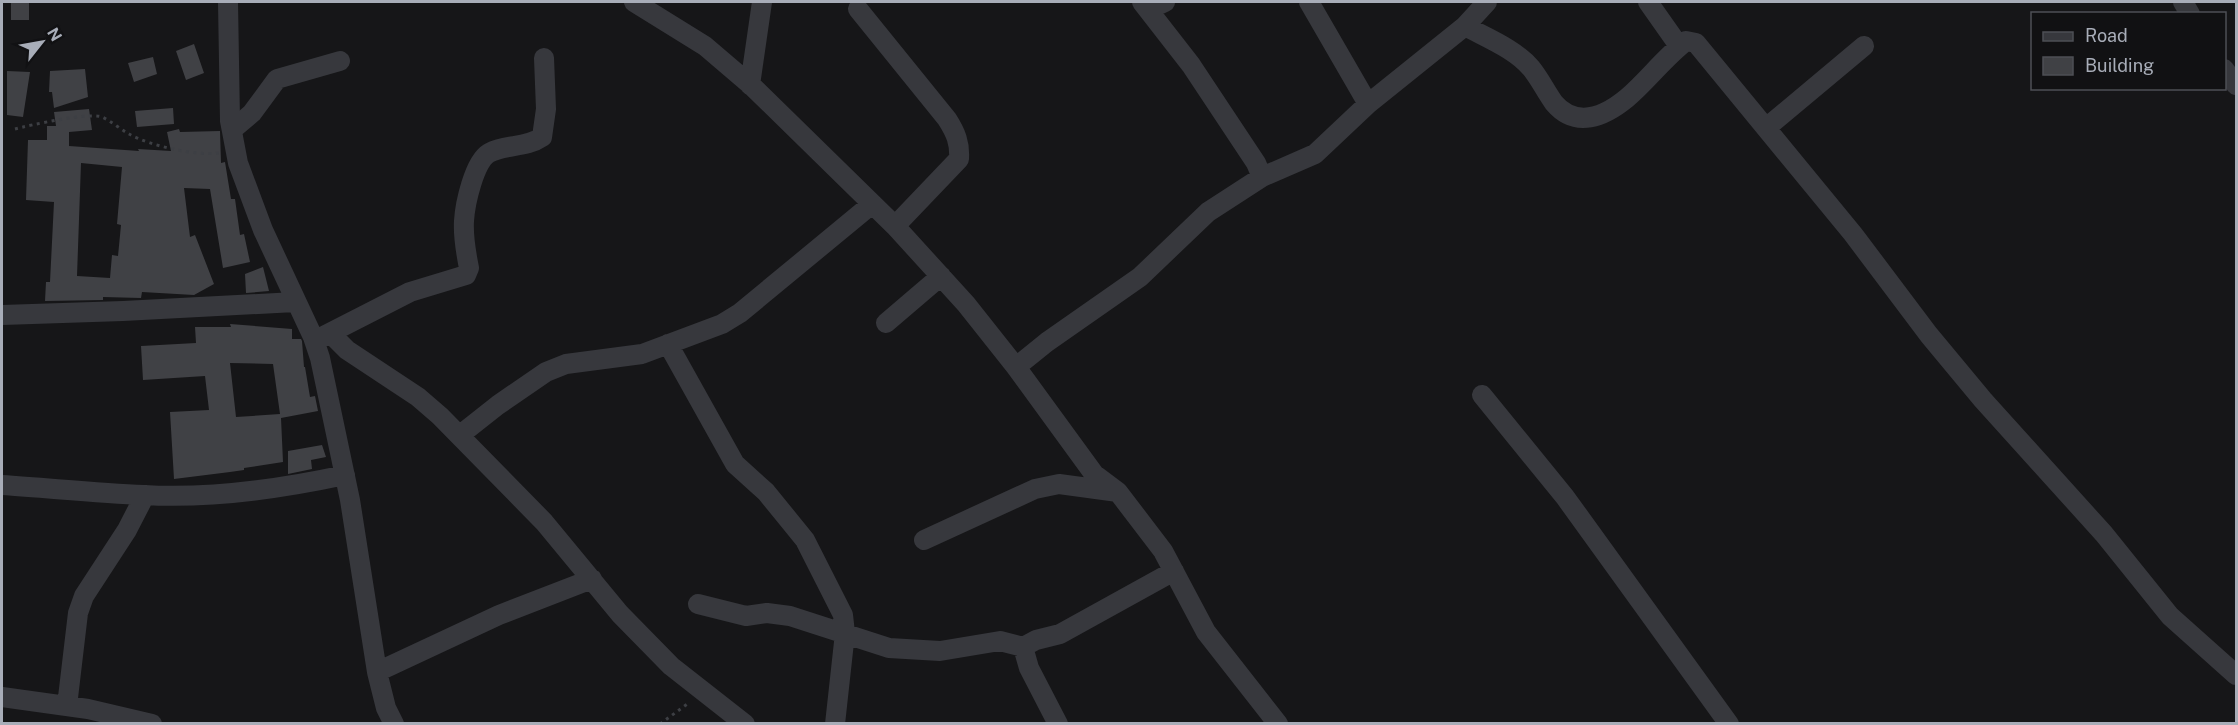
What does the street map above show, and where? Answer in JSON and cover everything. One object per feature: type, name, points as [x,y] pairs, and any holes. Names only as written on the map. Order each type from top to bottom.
[{"type":"street","points":[[228,2],[232,130],[238,163],[263,230],[295,302],[322,337],[347,350],[418,397],[460,435],[544,522],[620,614],[671,666],[745,723]]},
{"type":"street","points":[[634,2],[705,46],[750,85],[895,226],[966,304],[1016,367],[1094,474],[1118,492],[1163,551],[1206,632],[1274,722]]},
{"type":"street","points":[[750,85],[762,2]]},
{"type":"street","points":[[1309,2],[1368,104]]},
{"type":"street","points":[[1016,367],[1047,342],[1140,277],[1208,212],[1262,177],[1315,154],[1368,104],[1466,26],[1487,2]]},
{"type":"street","points":[[1648,2],[1679,46]]},
{"type":"street","points":[[1152,4],[1256,163],[1262,177]]},
{"type":"street","points":[[858,9],[947,119],[955,131],[960,146],[959,159],[895,226]]},
{"type":"street","points":[[1466,26],[1513,53],[1531,68],[1556,105],[1570,116],[1586,119],[1605,114],[1626,99],[1686,40],[1696,43],[1853,234],[1929,335],[1983,400],[2104,534],[2170,616],[2236,675]]},
{"type":"street","points":[[1766,128],[1864,46]]},
{"type":"street","points":[[322,337],[410,292],[466,275],[469,268],[464,222],[468,196],[481,160],[489,153],[533,143],[542,137],[546,109],[544,58]]},
{"type":"street","points":[[232,130],[252,113],[277,79],[340,61]]},
{"type":"street","points":[[2226,72],[2236,85]]},
{"type":"street","points":[[460,435],[546,372],[566,364],[642,354],[722,324],[740,313],[872,204]]},
{"type":"street","points":[[886,323],[941,276]]},
{"type":"street","points":[[2,315],[295,302]]},
{"type":"street","points":[[322,337],[320,358],[345,475],[377,672],[386,708],[394,723]]},
{"type":"street","points":[[668,344],[735,464],[766,492],[805,540],[843,615],[845,633],[835,723]]},
{"type":"street","points":[[1482,395],[1565,497],[1729,723]]},
{"type":"street","points":[[2,485],[145,495],[209,494],[314,482],[345,475]]},
{"type":"street","points":[[924,540],[1035,489],[1059,484],[1118,492]]},
{"type":"street","points":[[67,706],[78,613],[84,596],[127,530],[145,495]]},
{"type":"street","points":[[698,604],[746,616],[767,613],[790,616],[889,648],[940,651],[1000,641],[1023,647],[1036,640],[1060,634],[1174,571]]},
{"type":"street","points":[[377,672],[499,615],[592,579]]},
{"type":"street","points":[[1023,647],[1029,668],[1058,723]]},
{"type":"street","points":[[2,697],[67,706],[152,723]]},
{"type":"path","points":[[15,129],[42,121],[100,116],[131,136],[160,145],[211,154],[236,151]]},
{"type":"path","points":[[660,723],[704,692]]},
{"type":"building","points":[[11,2],[29,2],[29,20],[11,20]]},
{"type":"building","points":[[194,44],[204,73],[186,80],[176,51]]},
{"type":"building","points":[[153,57],[157,74],[134,82],[128,63]]},
{"type":"building","points":[[85,69],[88,97],[54,108],[52,92],[49,92],[50,71]]},
{"type":"building","points":[[7,71],[30,72],[23,117],[7,115]]},
{"type":"building","points":[[173,108],[174,124],[137,127],[135,111]]},
{"type":"building","points":[[89,109],[92,130],[69,132],[69,146],[171,151],[167,132],[179,129],[180,132],[220,131],[221,163],[225,162],[231,199],[235,199],[240,235],[244,234],[250,262],[223,268],[210,189],[184,188],[190,237],[195,235],[214,284],[194,295],[142,292],[141,298],[103,297],[103,300],[45,301],[46,282],[50,282],[54,202],[26,200],[28,140],[47,140],[47,126],[56,126],[54,112]],"holes":[[[81,163],[122,167],[117,224],[121,225],[118,256],[112,255],[110,278],[77,276]]]},
{"type":"building","points":[[263,267],[269,291],[246,293],[245,274]]},
{"type":"building","points":[[230,324],[292,329],[292,339],[302,341],[310,397],[315,396],[318,411],[281,418],[283,462],[244,468],[244,470],[174,479],[170,412],[209,410],[205,376],[143,380],[141,346],[196,343],[195,327],[231,327]],"holes":[[[230,363],[273,364],[280,414],[236,417]]]},
{"type":"building","points":[[322,445],[326,457],[311,460],[312,469],[288,474],[288,451]]}]
